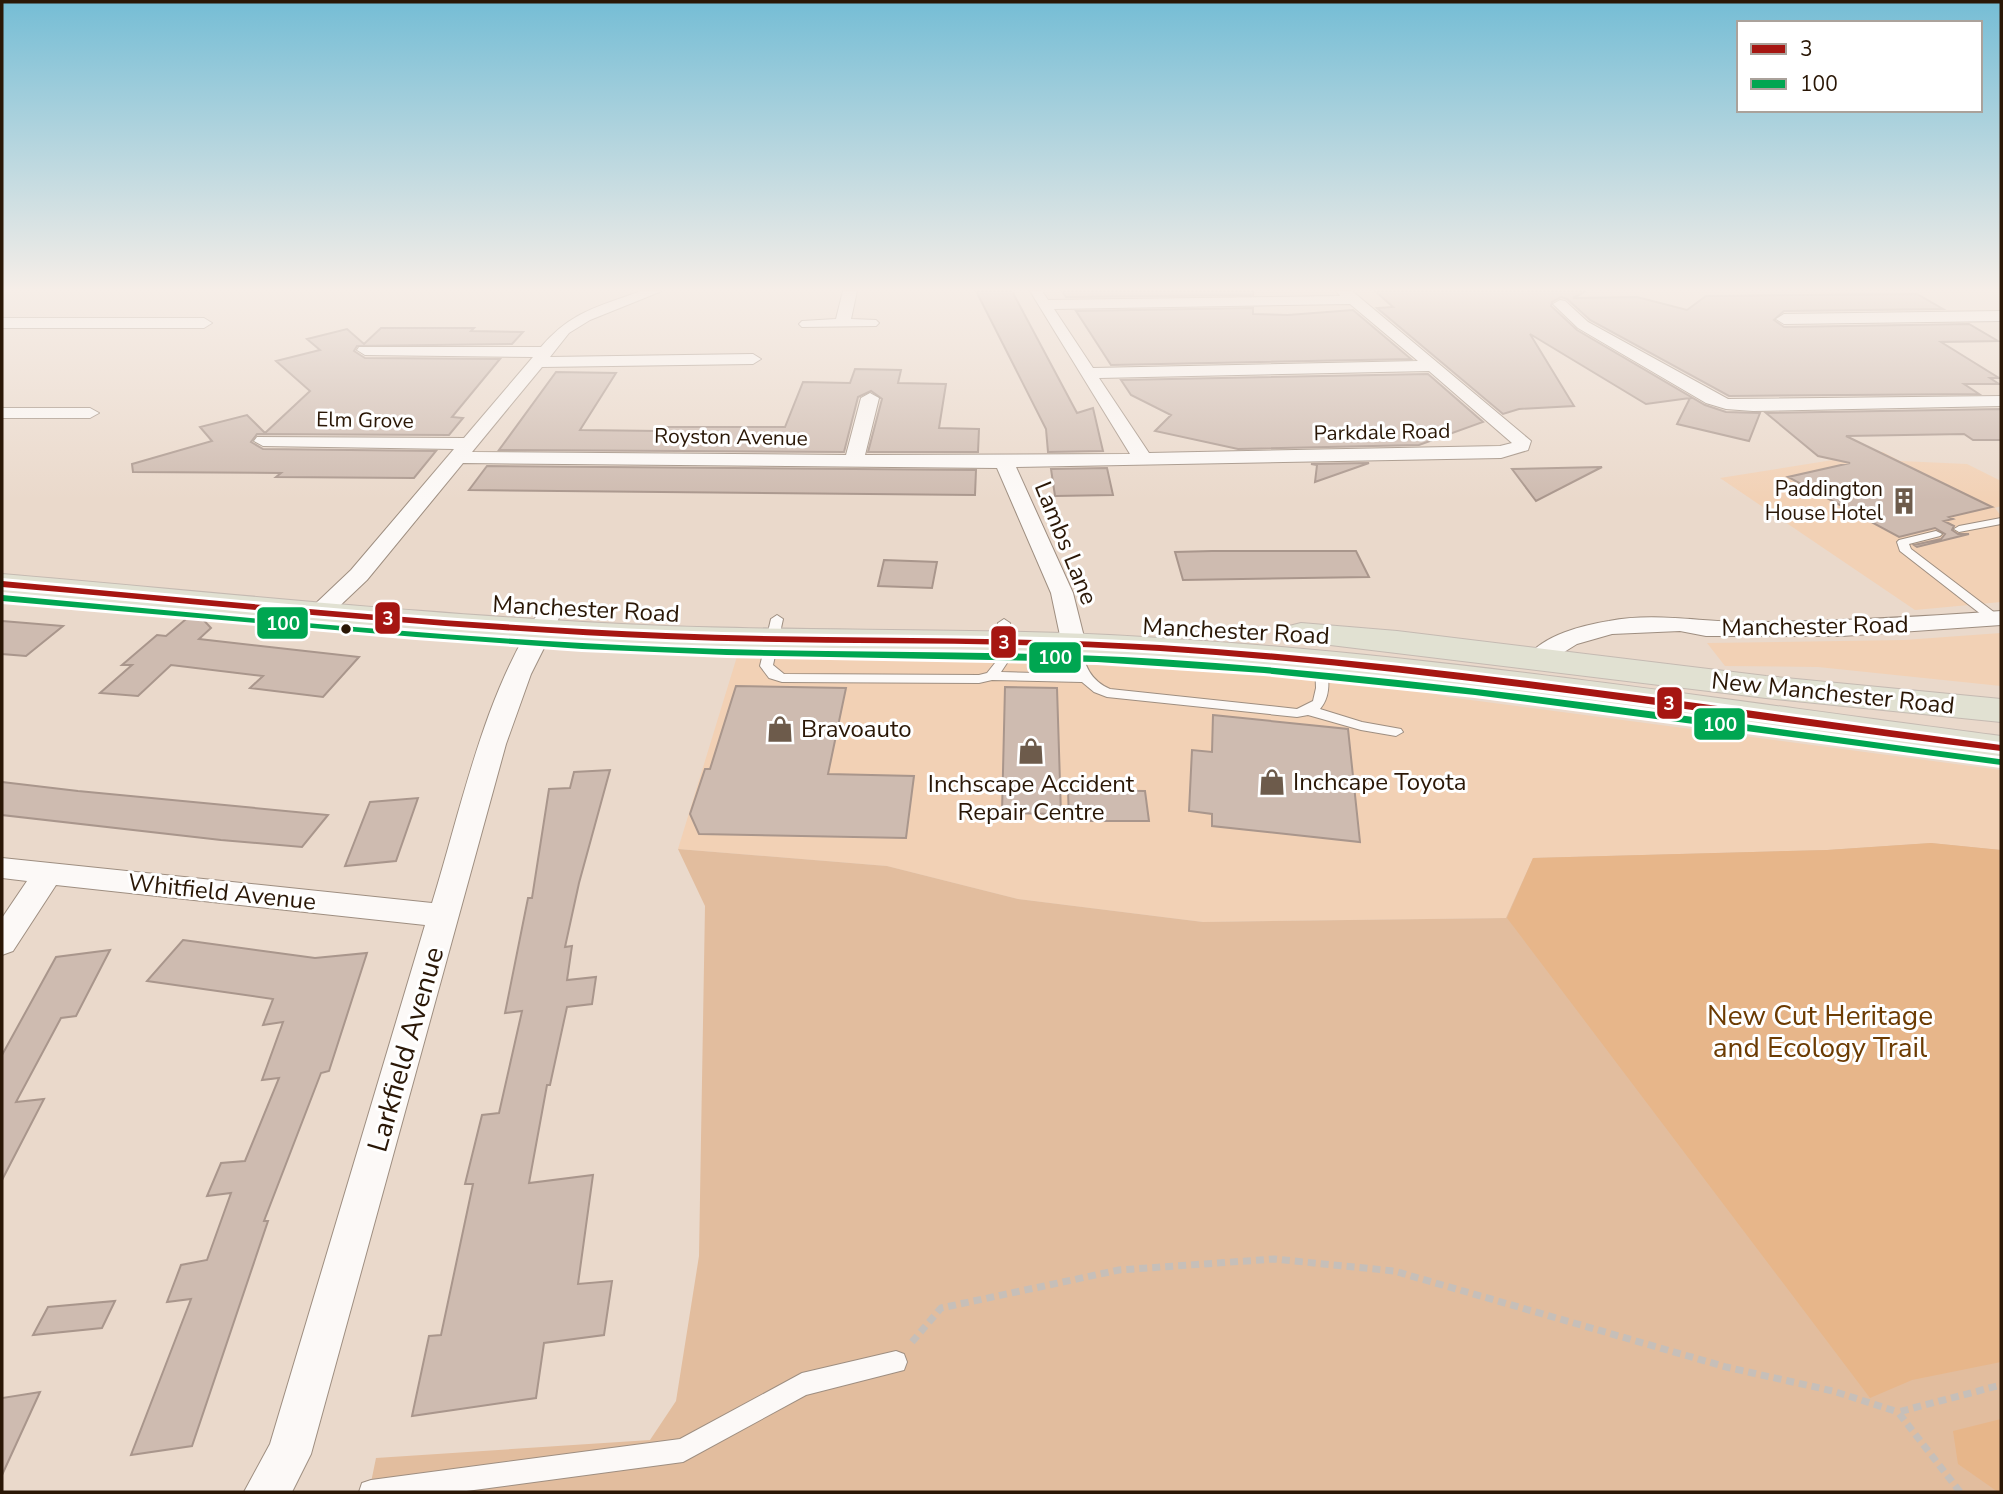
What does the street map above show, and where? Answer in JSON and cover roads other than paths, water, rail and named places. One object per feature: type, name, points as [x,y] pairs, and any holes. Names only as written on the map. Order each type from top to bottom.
[{"type":"main road","name":"Manchester Road","points":[[2,564],[331,602]]},
{"type":"main road","name":"Manchester Road","points":[[2,584],[331,602],[546,619],[666,636],[774,629],[1003,633],[1075,649],[1156,648],[1433,673]]},
{"type":"main road","name":"Manchester Road","points":[[1075,649],[1310,633],[1540,657]]},
{"type":"main road","name":"New Manchester Road","points":[[1540,657],[1780,688],[2001,711]]},
{"type":"main road","name":"New Manchester Road","points":[[1433,673],[2001,748]]},
{"type":"street","points":[[331,602],[537,361]]},
{"type":"street","points":[[621,361],[714,365],[742,361]]},
{"type":"street","points":[[1080,361],[1143,460]]},
{"type":"street","name":"Parkdale Road","points":[[1004,462],[1501,452],[1521,446],[1516,435],[1428,361]]},
{"type":"street","points":[[1644,361],[1712,399],[1726,404],[1753,406],[2001,401]]},
{"type":"street","points":[[1088,373],[1434,366]]},
{"type":"street","points":[[854,461],[870,398]]},
{"type":"street","points":[[2,413],[90,413]]},
{"type":"street","name":"Elm Grove","points":[[263,442],[462,451]]},
{"type":"street","name":"Royston Avenue","points":[[462,451],[1004,462]]},
{"type":"street","name":"Lambs Lane","points":[[1004,462],[1062,593],[1075,649]]},
{"type":"street","name":"Manchester Road","points":[[1540,657],[1569,639],[1611,627],[1679,624],[1706,629],[1842,629],[1998,618]]},
{"type":"street","name":"Larkfield Avenue","points":[[267,1492],[289,1454],[443,916],[505,710],[522,664],[546,619]]},
{"type":"street","name":"Whitfield Avenue","points":[[2,869],[443,916]]},
{"type":"street","points":[[2,943],[47,874]]},
{"type":"lane","points":[[1959,529],[2001,521]]},
{"type":"lane","points":[[1937,534],[1903,542],[1906,551],[1998,618]]},
{"type":"lane","points":[[774,629],[766,666],[774,675],[782,677],[964,680],[992,676],[1075,649],[1094,688],[1126,697],[1282,712],[1315,708],[1361,726],[1396,732]]},
{"type":"lane","points":[[992,676],[1001,663],[1003,633]]},
{"type":"lane","points":[[1315,708],[1322,699],[1321,661]]},
{"type":"lane","points":[[371,1492],[683,1450],[802,1384],[895,1362]]},
{"type":"place","name":"Paddington House Hotel","points":[[1904,501]]},
{"type":"place","name":"Bravoauto","points":[[780,729]]},
{"type":"place","name":"Inchscape Accident Repair Centre","points":[[1031,751]]},
{"type":"place","name":"Inchcape Toyota","points":[[1272,782]]},
{"type":"park label","name":"New Cut Heritage and Ecology Trail","points":[[1820,1031]]}]
